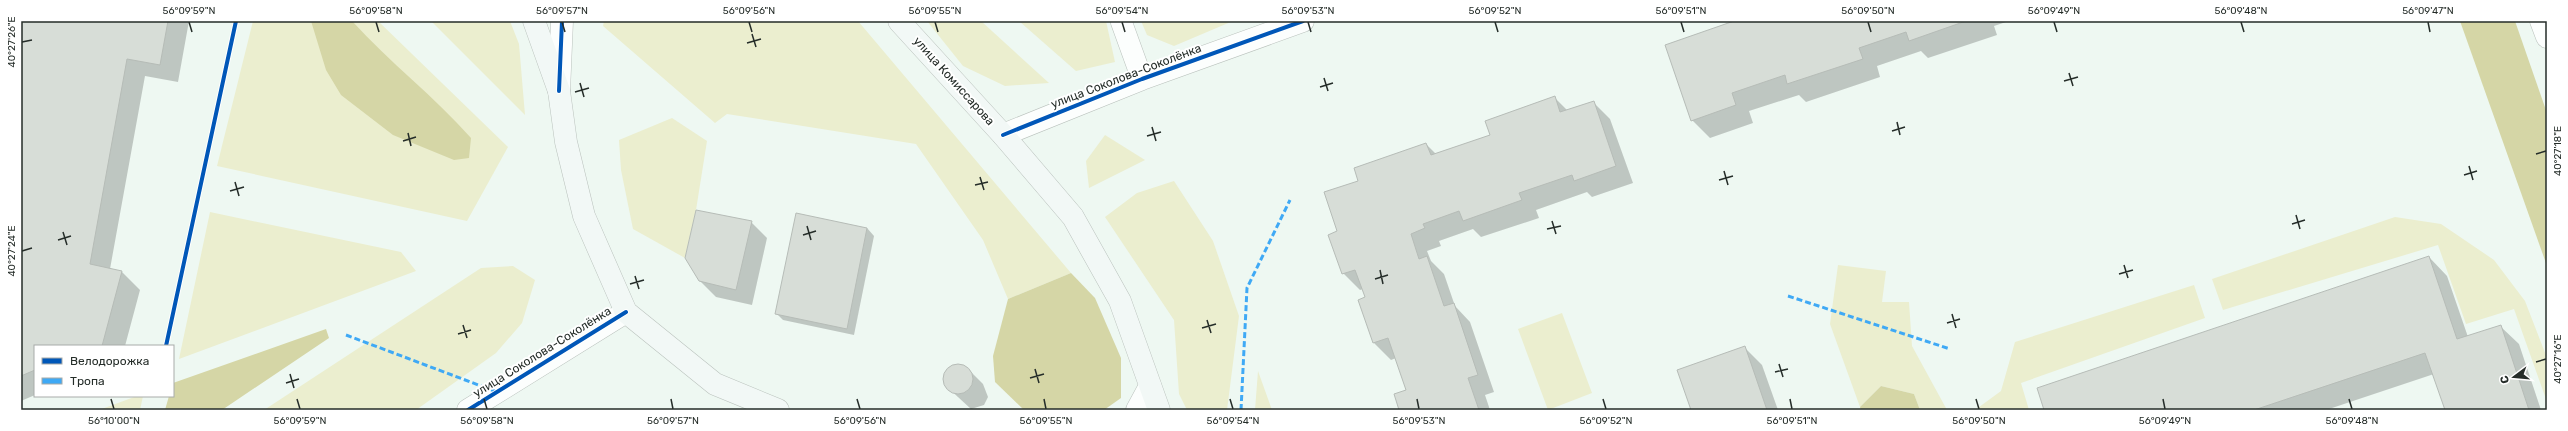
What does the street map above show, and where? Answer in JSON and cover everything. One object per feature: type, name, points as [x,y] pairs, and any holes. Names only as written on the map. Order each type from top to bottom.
[{"type":"main road","points":[[534,21],[559,90],[566,142],[584,216],[626,312],[715,384],[778,410]]},
{"type":"main road","name":"улица Комиссарова","points":[[899,21],[1003,135],[1073,217],[1120,301],[1159,410]]},
{"type":"street","points":[[559,90],[562,21]]},
{"type":"street","name":"улица Соколова-Соколёнка","points":[[1003,135],[1142,79],[1303,21]]},
{"type":"street","points":[[2542,21],[2547,37]]},
{"type":"street","name":"улица Соколова-Соколёнка","points":[[468,410],[626,312]]},
{"type":"street","points":[[1137,410],[1150,386]]},
{"type":"lane","points":[[1120,21],[1142,79]]},
{"type":"green space","points":[[253,21],[378,21],[508,147],[467,221],[217,166]]},
{"type":"green space","points":[[311,21],[352,21],[471,138],[469,158],[454,160],[393,135],[341,95],[326,70]]},
{"type":"green space","points":[[431,21],[510,21],[519,44],[525,115]]},
{"type":"green space","points":[[604,21],[858,21],[1071,273],[1008,299],[983,240],[916,144],[727,114],[715,123],[603,26]]},
{"type":"green space","points":[[927,21],[981,21],[1049,83],[1005,86],[963,66]]},
{"type":"green space","points":[[1019,21],[1106,21],[1115,62],[1076,71]]},
{"type":"green space","points":[[1141,21],[1233,21],[1174,46],[1147,35]]},
{"type":"green space","points":[[2460,21],[2515,21],[2547,113],[2547,266]]},
{"type":"green space","points":[[672,118],[707,141],[696,210],[685,258],[633,229],[621,170],[619,140]]},
{"type":"green space","points":[[1105,135],[1145,160],[1089,188],[1086,161]]},
{"type":"green space","points":[[1174,181],[1213,241],[1239,316],[1227,410],[1187,410],[1179,394],[1174,320],[1105,217],[1137,193]]},
{"type":"green space","points":[[210,212],[401,252],[416,271],[179,359]]},
{"type":"green space","points":[[2395,217],[2441,224],[2494,260],[2525,301],[2547,358],[2547,402],[2514,309],[2466,324],[2438,245],[2223,310],[2212,279]]},
{"type":"green space","points":[[1838,265],[1886,271],[1882,302],[1909,302],[1912,346],[1947,410],[1920,410],[1914,394],[1881,386],[1860,407],[1830,324]]},
{"type":"green space","points":[[513,266],[535,280],[522,323],[496,353],[416,410],[264,410],[481,268]]},
{"type":"green space","points":[[1071,273],[1095,298],[1121,358],[1121,398],[1104,410],[1024,410],[995,382],[993,356],[1008,299]]},
{"type":"green space","points":[[2194,285],[2205,318],[2021,383],[2029,410],[1975,410],[2001,391],[2015,342]]},
{"type":"green space","points":[[1562,313],[1592,393],[1548,410],[1518,329]]},
{"type":"green space","points":[[326,329],[329,338],[222,410],[165,410],[169,397],[174,397],[174,383]]},
{"type":"green space","points":[[1258,371],[1272,410],[1255,410]]},
{"type":"green space","points":[[1881,386],[1914,394],[1920,410],[1861,410],[1860,407]]},
{"type":"green space","points":[[134,397],[143,397],[140,410],[99,410]]},
{"type":"building","points":[[21,21],[168,21],[160,65],[127,59],[90,264],[122,271],[102,345],[34,345],[34,370],[21,376]]},
{"type":"building","points":[[1734,21],[1966,21],[1909,41],[1906,32],[1859,48],[1863,59],[1787,84],[1785,75],[1732,93],[1736,105],[1691,121],[1665,45]]},
{"type":"building","points":[[1555,96],[1560,112],[1594,101],[1616,166],[1574,181],[1572,175],[1519,193],[1522,200],[1463,221],[1459,211],[1423,224],[1425,228],[1411,234],[1419,259],[1427,256],[1444,306],[1454,303],[1478,375],[1468,378],[1479,410],[1399,410],[1394,394],[1406,390],[1388,338],[1373,343],[1358,300],[1365,297],[1355,270],[1342,274],[1328,235],[1337,231],[1324,192],[1358,181],[1354,168],[1426,143],[1431,155],[1490,135],[1485,121]]},
{"type":"building","points":[[696,210],[752,221],[736,290],[699,281],[685,258]]},
{"type":"building","points":[[796,213],[867,228],[847,329],[775,314]]},
{"type":"building","points":[[2429,256],[2457,339],[2501,325],[2529,410],[2445,410],[2425,353],[2254,410],[2044,410],[2037,388]]},
{"type":"building","points":[[1745,346],[1767,410],[1691,410],[1677,370]]},
{"type":"building","points":[[958,364],[969,368],[973,379],[969,390],[958,394],[947,390],[943,379],[947,368]]},
{"type":"marked path","points":[[1241,410],[1247,288],[1290,200]]},
{"type":"marked path","points":[[1788,296],[1950,349]]},
{"type":"marked path","points":[[346,335],[497,392]]},
{"type":"cycle path","points":[[166,345],[236,21]]},
{"type":"cycle path","points":[[559,91],[562,21]]},
{"type":"cycle path","points":[[1003,135],[1142,79],[1303,21]]},
{"type":"cycle path","points":[[468,410],[626,312]]}]
